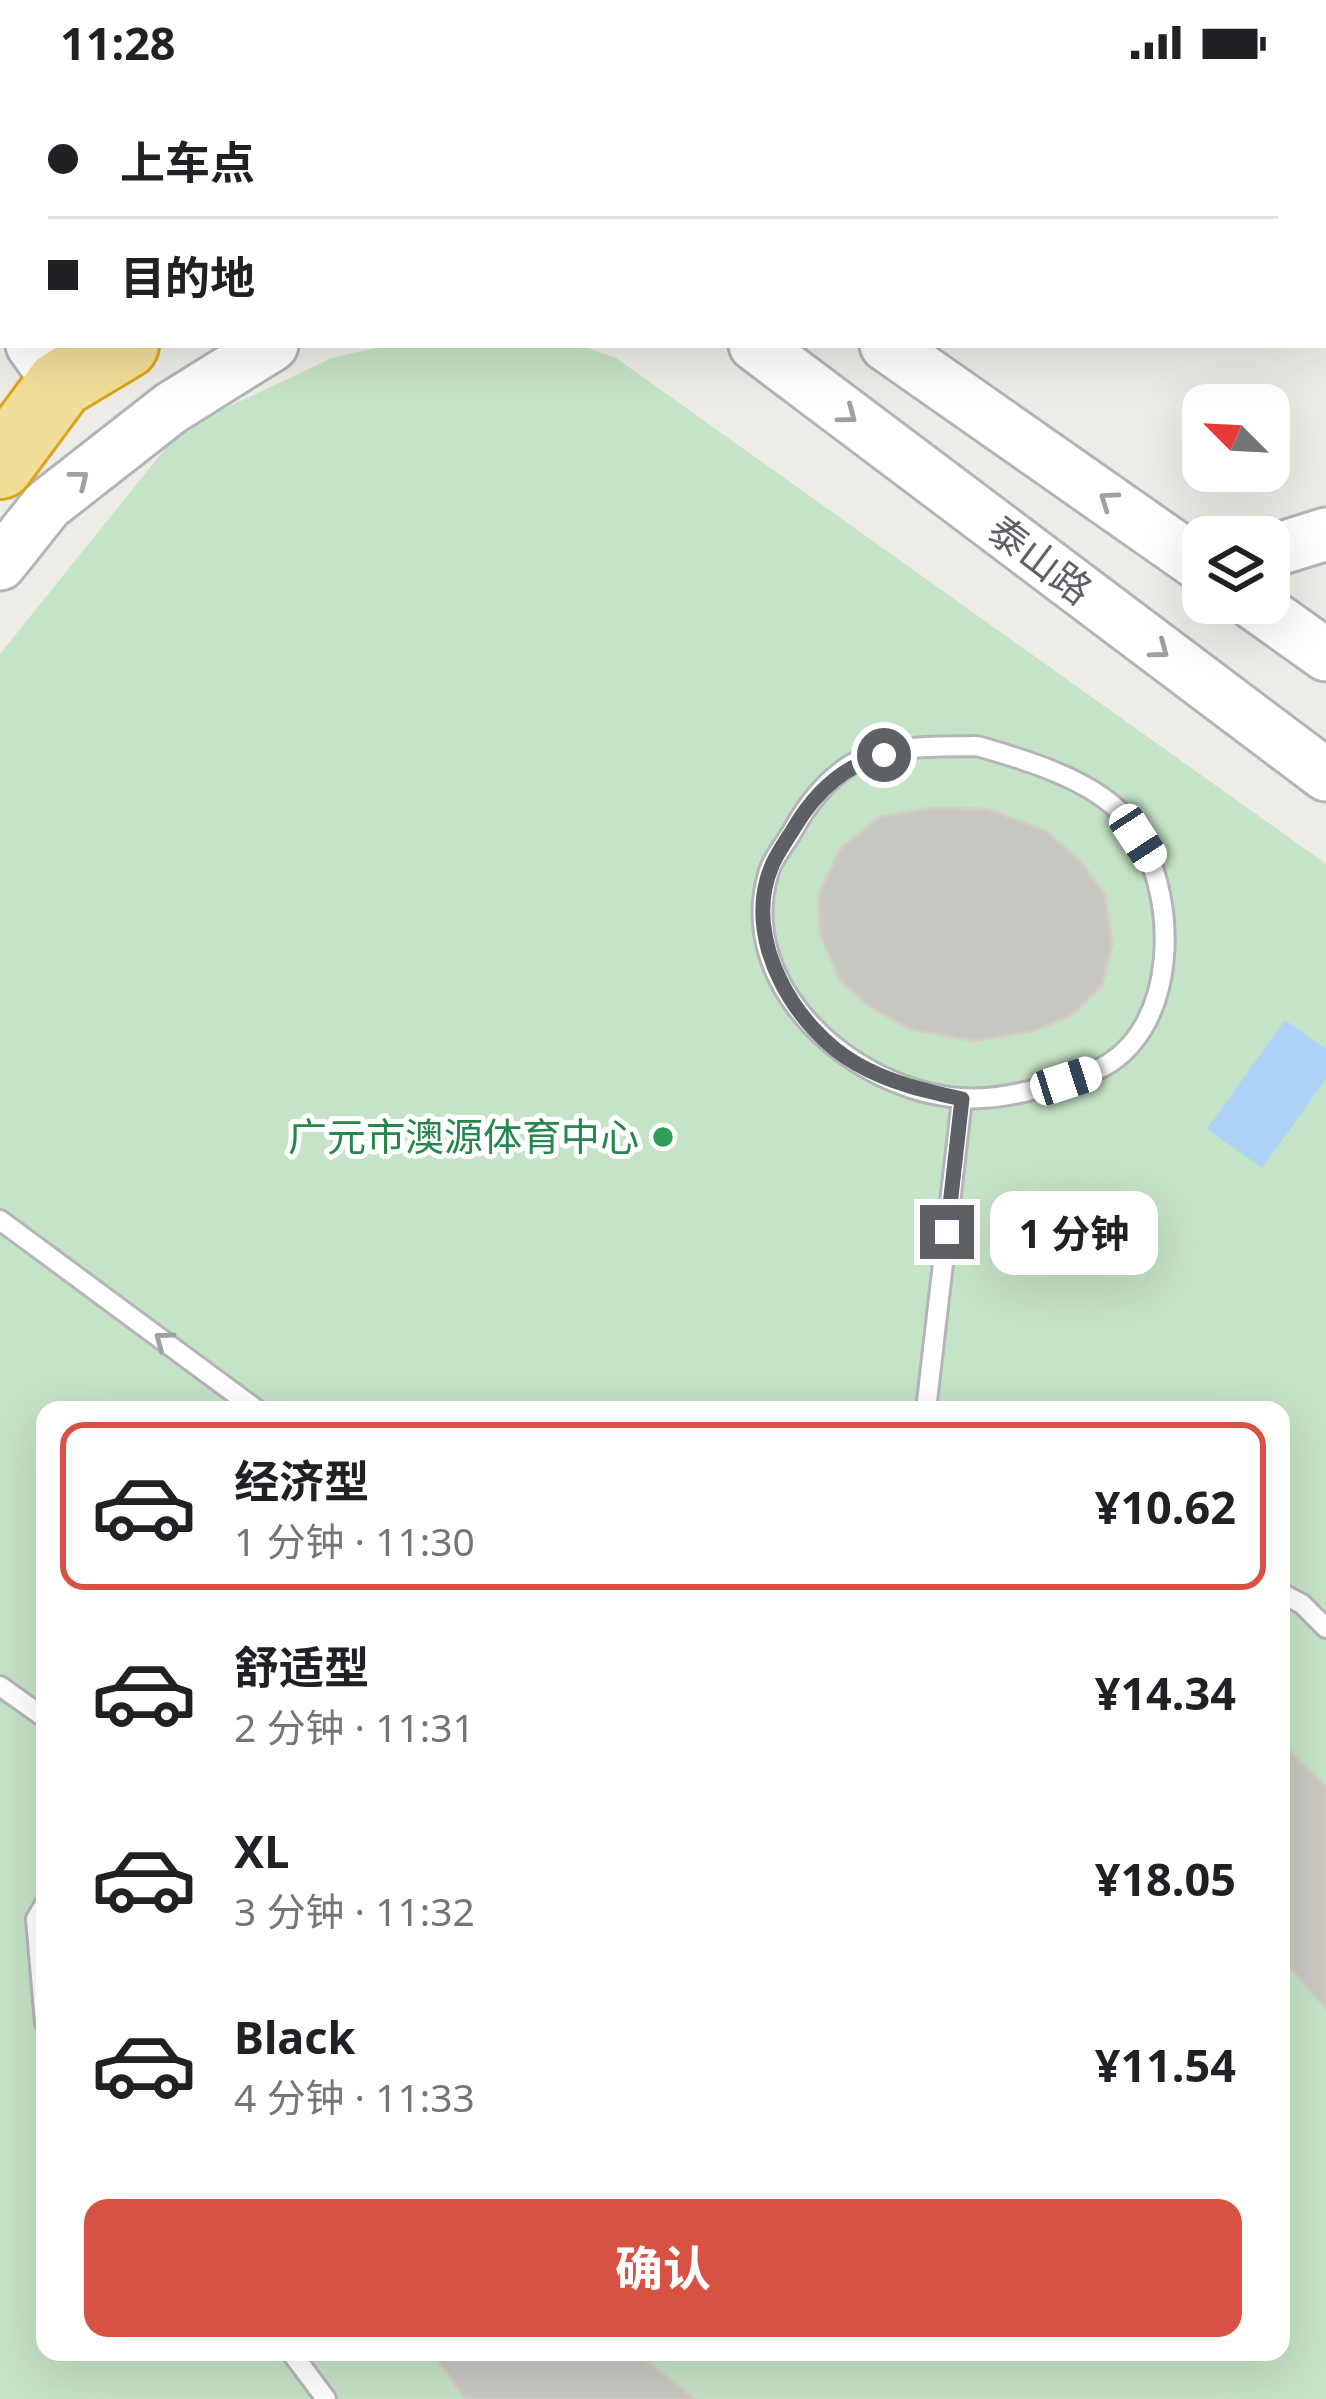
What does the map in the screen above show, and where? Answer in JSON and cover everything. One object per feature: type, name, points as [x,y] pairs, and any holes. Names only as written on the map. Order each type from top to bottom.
[{"type":"highway","points":[[0,465],[31,366],[112,348]]},
{"type":"street","points":[[0,564],[47,506],[171,408],[267,348]]},
{"type":"street","name":"泰山路","points":[[758,348],[1326,775]]},
{"type":"street","points":[[890,348],[1182,552]]},
{"type":"street","points":[[1290,545],[1326,534]]},
{"type":"street","points":[[1282,624],[1326,655]]},
{"type":"lane","points":[[977,746],[1046,765],[1122,814],[1153,862],[1167,922],[1161,984],[1135,1039],[1102,1069],[1031,1092],[962,1099],[894,1081],[856,1064],[820,1035],[780,983],[763,930],[769,870],[808,803],[853,763],[915,747],[977,746]]},
{"type":"lane","points":[[927,1401],[962,1099]]},
{"type":"lane","points":[[0,1220],[245,1401]]},
{"type":"lane","points":[[1290,1598],[1326,1628]]},
{"type":"lane","points":[[0,1686],[36,1712]]},
{"type":"lane","points":[[298,2361],[326,2399]]},
{"type":"green space","name":"广元市澳源体育中心","points":[[375,348],[588,348],[616,358],[1326,864],[1326,2399],[0,2399],[0,654],[181,429],[332,358]]},
{"type":"water","points":[[1285,1020],[1326,1049],[1326,1079],[1262,1168],[1207,1129]]},
{"type":"building","points":[[930,808],[987,809],[1046,831],[1082,863],[1105,895],[1112,944],[1102,985],[1072,1015],[1033,1031],[974,1041],[910,1029],[869,1006],[840,980],[820,934],[819,894],[840,849],[880,817]]},
{"type":"building","points":[[1290,1751],[1326,1787],[1326,2008],[1290,1968]]},
{"type":"building","points":[[438,2361],[646,2361],[695,2399],[466,2399]]},
{"type":"place","name":"广元市澳源体育中心","points":[[663,1137]]},
{"type":"route","points":[[884,755],[853,763],[808,803],[769,870],[763,930],[780,983],[820,1035],[856,1064],[913,1089],[962,1099],[947,1232]]}]
